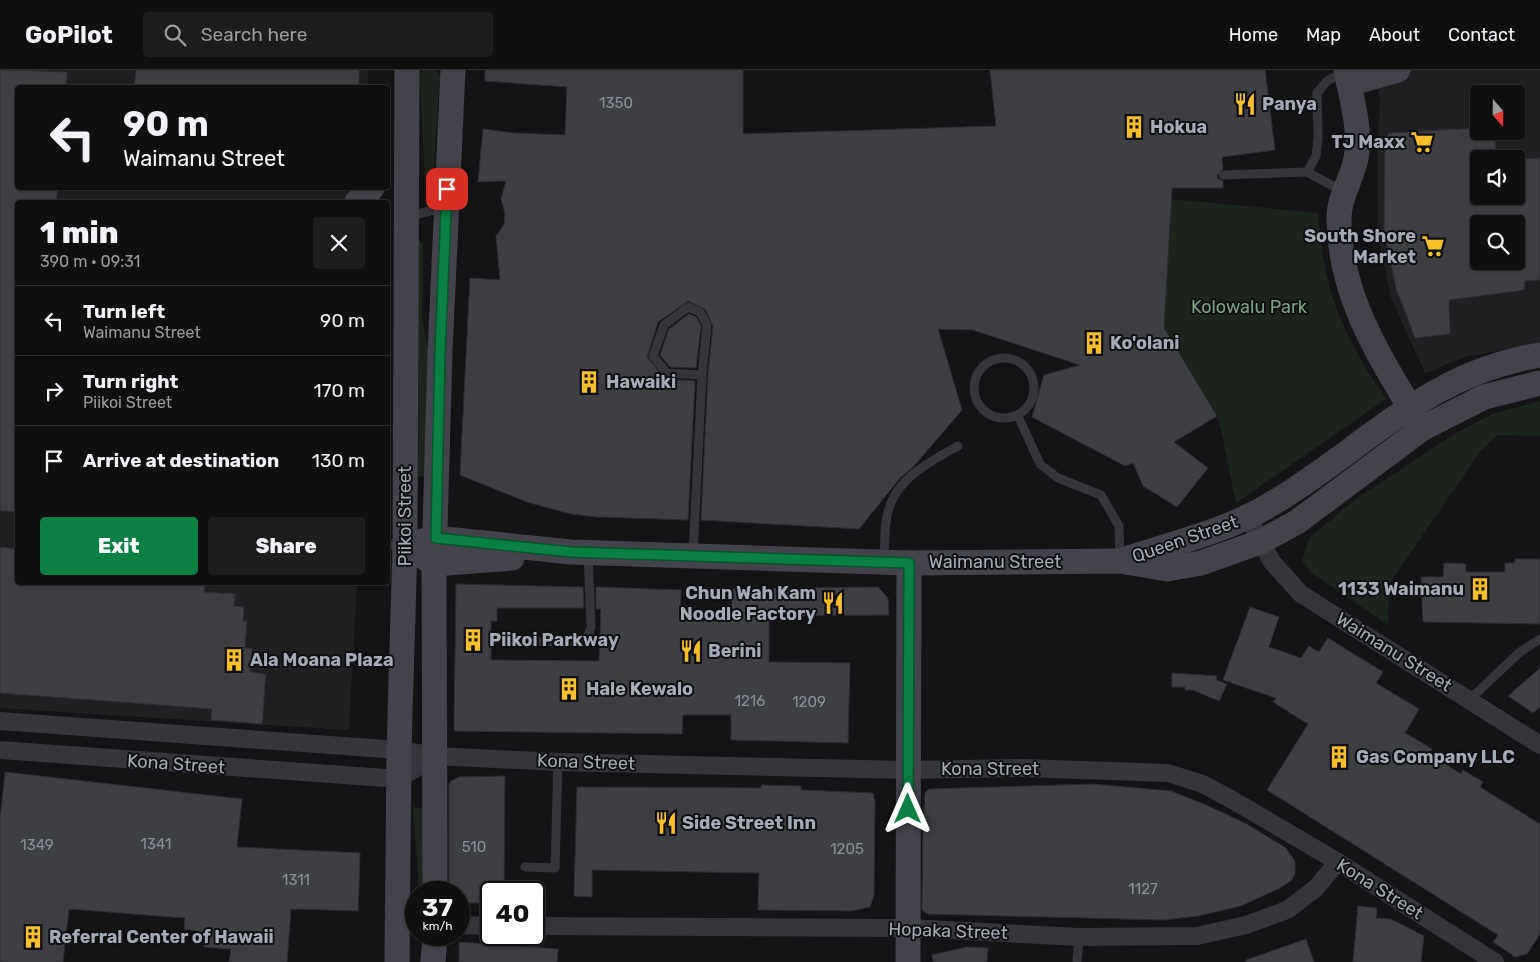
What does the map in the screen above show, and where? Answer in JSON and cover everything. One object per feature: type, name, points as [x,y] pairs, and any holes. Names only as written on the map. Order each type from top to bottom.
[{"type":"street","name":"Piikoi Street","points":[[397,962],[399,750],[396,545],[407,70]]},
{"type":"street","name":"Piikoi Street","points":[[435,881],[434,564],[440,352],[454,70]]},
{"type":"street","points":[[1398,70],[1347,75],[1358,134],[1357,154],[1344,192],[1339,218],[1343,262],[1358,316],[1370,340],[1423,428]]},
{"type":"street","points":[[390,152],[407,118]]},
{"type":"street","points":[[358,200],[370,190]]},
{"type":"street","name":"Queen Street","points":[[1120,562],[1248,518],[1288,494],[1409,406],[1473,373],[1523,358],[1540,355]]},
{"type":"street","name":"Queen Street","points":[[1120,562],[1167,569],[1201,563],[1260,542],[1297,522],[1423,428],[1484,397],[1540,383]]},
{"type":"street","name":"Waimanu Street","points":[[1248,518],[1272,562],[1301,594],[1540,745]]},
{"type":"street","name":"Waimanu Street","points":[[396,545],[436,538],[580,552],[693,556],[909,563],[1120,562]]},
{"type":"street","points":[[396,545],[434,564]]},
{"type":"street","name":"Waimanu Street","points":[[434,564],[580,552]]},
{"type":"street","points":[[908,962],[909,563]]},
{"type":"street","name":"Kona Street","points":[[0,721],[399,750],[435,756],[558,762],[907,770],[1023,768],[1168,773],[1204,784],[1338,862],[1495,962]]},
{"type":"street","name":"Kona Street","points":[[0,750],[399,780]]},
{"type":"street","points":[[399,780],[435,756]]},
{"type":"street","name":"Hopaka Street","points":[[545,926],[908,928],[1079,937],[1197,936],[1246,925],[1277,915],[1296,904],[1326,878],[1338,862]]},
{"type":"street","points":[[433,962],[434,946]]},
{"type":"lane","points":[[1308,172],[1316,156],[1318,138],[1317,93],[1327,81],[1347,75]]},
{"type":"lane","points":[[1223,175],[1308,172],[1344,192]]},
{"type":"lane","points":[[405,217],[446,208]]},
{"type":"lane","points":[[693,556],[702,375],[707,325],[700,312],[688,307],[664,325],[653,356],[667,373],[702,375]]},
{"type":"lane","points":[[1008,358],[1018,361],[1032,374],[1034,393],[1026,410],[1018,416],[1008,419],[993,416],[980,407],[975,398],[975,378],[988,362],[1008,358]]},
{"type":"lane","points":[[1018,416],[1040,464],[1058,478],[1101,495],[1119,526],[1120,562]]},
{"type":"lane","points":[[884,562],[887,515],[896,490],[922,466],[958,446]]},
{"type":"lane","points":[[509,642],[586,641],[591,627],[580,552]]},
{"type":"lane","points":[[1470,700],[1520,652],[1540,639]]},
{"type":"lane","points":[[526,867],[555,868],[558,762]]},
{"type":"lane","points":[[1077,962],[1079,937]]},
{"type":"shaded area","points":[[0,70],[368,70],[368,85],[15,85],[15,190],[366,190],[366,200],[15,200],[15,585],[357,585],[349,730],[0,708]]},
{"type":"shaded area","points":[[1374,70],[1540,70],[1540,343],[1465,357],[1425,373],[1391,298],[1378,233],[1377,164],[1380,98]]},
{"type":"green space","points":[[425,70],[436,70],[440,77],[433,181],[427,186],[425,182],[420,77],[420,73]]},
{"type":"green space","name":"Kolowalu Park","points":[[1171,199],[1318,213],[1324,260],[1334,301],[1357,353],[1386,399],[1236,503],[1218,416],[1164,328]]},
{"type":"green space","points":[[418,240],[423,244],[422,317],[429,355],[427,476],[418,477],[419,418]]},
{"type":"green space","points":[[1540,401],[1540,436],[1497,435],[1480,452],[1389,584],[1388,625],[1312,573],[1302,561],[1309,538],[1356,499],[1451,436],[1492,414]]},
{"type":"green space","points":[[413,807],[428,809],[426,881],[418,881]]},
{"type":"building","points":[[0,70],[67,72],[66,85],[15,85],[15,190],[58,190],[56,200],[15,200],[15,512],[0,511]]},
{"type":"building","points":[[136,70],[359,70],[359,85],[134,85]]},
{"type":"building","points":[[485,70],[743,70],[743,134],[996,126],[990,70],[1265,70],[1275,150],[1222,157],[1223,169],[1217,175],[1218,179],[1223,181],[1223,188],[1172,188],[1164,328],[1217,416],[1174,442],[1208,468],[1177,507],[1143,486],[1133,463],[1125,466],[1032,417],[1044,375],[1080,365],[973,330],[938,329],[962,410],[914,466],[900,478],[859,529],[701,520],[708,375],[713,326],[705,309],[688,301],[658,322],[647,357],[665,379],[695,381],[688,520],[597,517],[571,514],[527,502],[460,475],[470,278],[500,280],[496,236],[504,225],[505,213],[501,199],[506,181],[478,182],[483,129],[514,133],[565,135],[567,87],[485,81]]},
{"type":"building","name":"South Shore Market","points":[[1470,128],[1470,140],[1495,140],[1496,150],[1470,150],[1470,205],[1525,205],[1525,159],[1540,158],[1540,280],[1525,281],[1524,290],[1449,300],[1450,334],[1415,338],[1396,288],[1384,231],[1385,139],[1389,133]]},
{"type":"building","points":[[689,314],[696,317],[701,326],[696,368],[670,367],[660,355],[669,329]]},
{"type":"building","points":[[0,547],[15,549],[15,585],[205,585],[204,592],[235,594],[234,606],[244,607],[243,621],[247,621],[245,648],[252,648],[250,672],[266,674],[262,724],[211,720],[212,709],[0,693]]},
{"type":"building","name":"1133 Waimanu","points":[[1515,559],[1540,559],[1540,624],[1423,622],[1421,577],[1443,577],[1444,563],[1466,564],[1466,572],[1505,572],[1505,563],[1515,563]]},
{"type":"building","points":[[456,584],[583,587],[584,608],[497,608],[497,621],[491,621],[491,660],[599,661],[601,609],[596,609],[596,587],[681,590],[680,621],[731,621],[732,589],[878,587],[888,598],[889,615],[769,616],[769,662],[850,663],[848,743],[731,740],[731,715],[683,715],[682,734],[454,731]]},
{"type":"building","points":[[1250,607],[1279,617],[1269,647],[1301,658],[1309,646],[1319,652],[1328,638],[1383,672],[1376,683],[1419,709],[1405,733],[1432,749],[1429,754],[1461,774],[1463,770],[1483,782],[1480,787],[1540,824],[1540,934],[1527,954],[1515,957],[1493,942],[1498,935],[1267,790],[1308,724],[1273,702],[1276,698],[1223,680]]},
{"type":"building","points":[[1540,668],[1540,707],[1533,713],[1508,696]]},
{"type":"building","points":[[1172,673],[1217,676],[1216,680],[1227,684],[1219,701],[1193,690],[1185,690],[1185,687],[1172,687]]},
{"type":"building","points":[[5,772],[242,799],[237,847],[360,853],[358,911],[291,909],[287,962],[229,962],[231,949],[204,947],[204,939],[197,938],[197,931],[184,929],[185,918],[69,909],[63,962],[0,962],[0,819]]},
{"type":"building","points":[[505,776],[504,881],[480,881],[480,903],[470,903],[470,881],[449,881],[449,784],[459,777]]},
{"type":"building","points":[[1092,784],[1171,791],[1206,805],[1247,824],[1286,848],[1295,861],[1295,874],[1291,881],[1280,888],[1241,906],[1198,916],[1164,920],[928,914],[922,910],[923,821],[925,793],[929,789]]},
{"type":"building","points":[[761,785],[801,786],[801,790],[873,793],[875,802],[874,895],[870,907],[852,911],[758,910],[759,873],[592,870],[592,897],[574,896],[577,787],[761,788]]},
{"type":"building","points":[[1358,906],[1377,908],[1376,918],[1391,919],[1424,936],[1421,962],[1353,962]]},
{"type":"building","points":[[1306,939],[1314,962],[1246,962],[1246,960]]},
{"type":"building","points":[[470,943],[480,943],[480,946],[558,949],[557,962],[459,962],[459,946],[470,946]]},
{"type":"building","points":[[967,947],[988,948],[987,962],[933,962],[932,955]]},
{"type":"place","name":"Panya","points":[[1245,104]]},
{"type":"place","name":"Hokua","points":[[1134,127]]},
{"type":"place","name":"TJ Maxx","points":[[1422,142]]},
{"type":"place","name":"South Shore Market","points":[[1433,246]]},
{"type":"place","name":"Ko'olani","points":[[1094,343]]},
{"type":"place","name":"Hawaiki","points":[[589,382]]},
{"type":"place","name":"1133 Waimanu","points":[[1480,589]]},
{"type":"place","name":"Chun Wah Kam Noodle Factory","points":[[833,603]]},
{"type":"place","name":"Piikoi Parkway","points":[[473,640]]},
{"type":"place","name":"Berini","points":[[691,651]]},
{"type":"place","name":"Ala Moana Plaza","points":[[234,660]]},
{"type":"place","name":"Hale Kewalo","points":[[569,689]]},
{"type":"place","name":"Gas Company LLC","points":[[1339,757]]},
{"type":"place","name":"Side Street Inn","points":[[666,823]]},
{"type":"place","name":"Referral Center of Hawaii","points":[[33,937]]},
{"type":"route","points":[[447,189],[440,352],[436,538],[571,552],[909,563],[908,809]]}]
